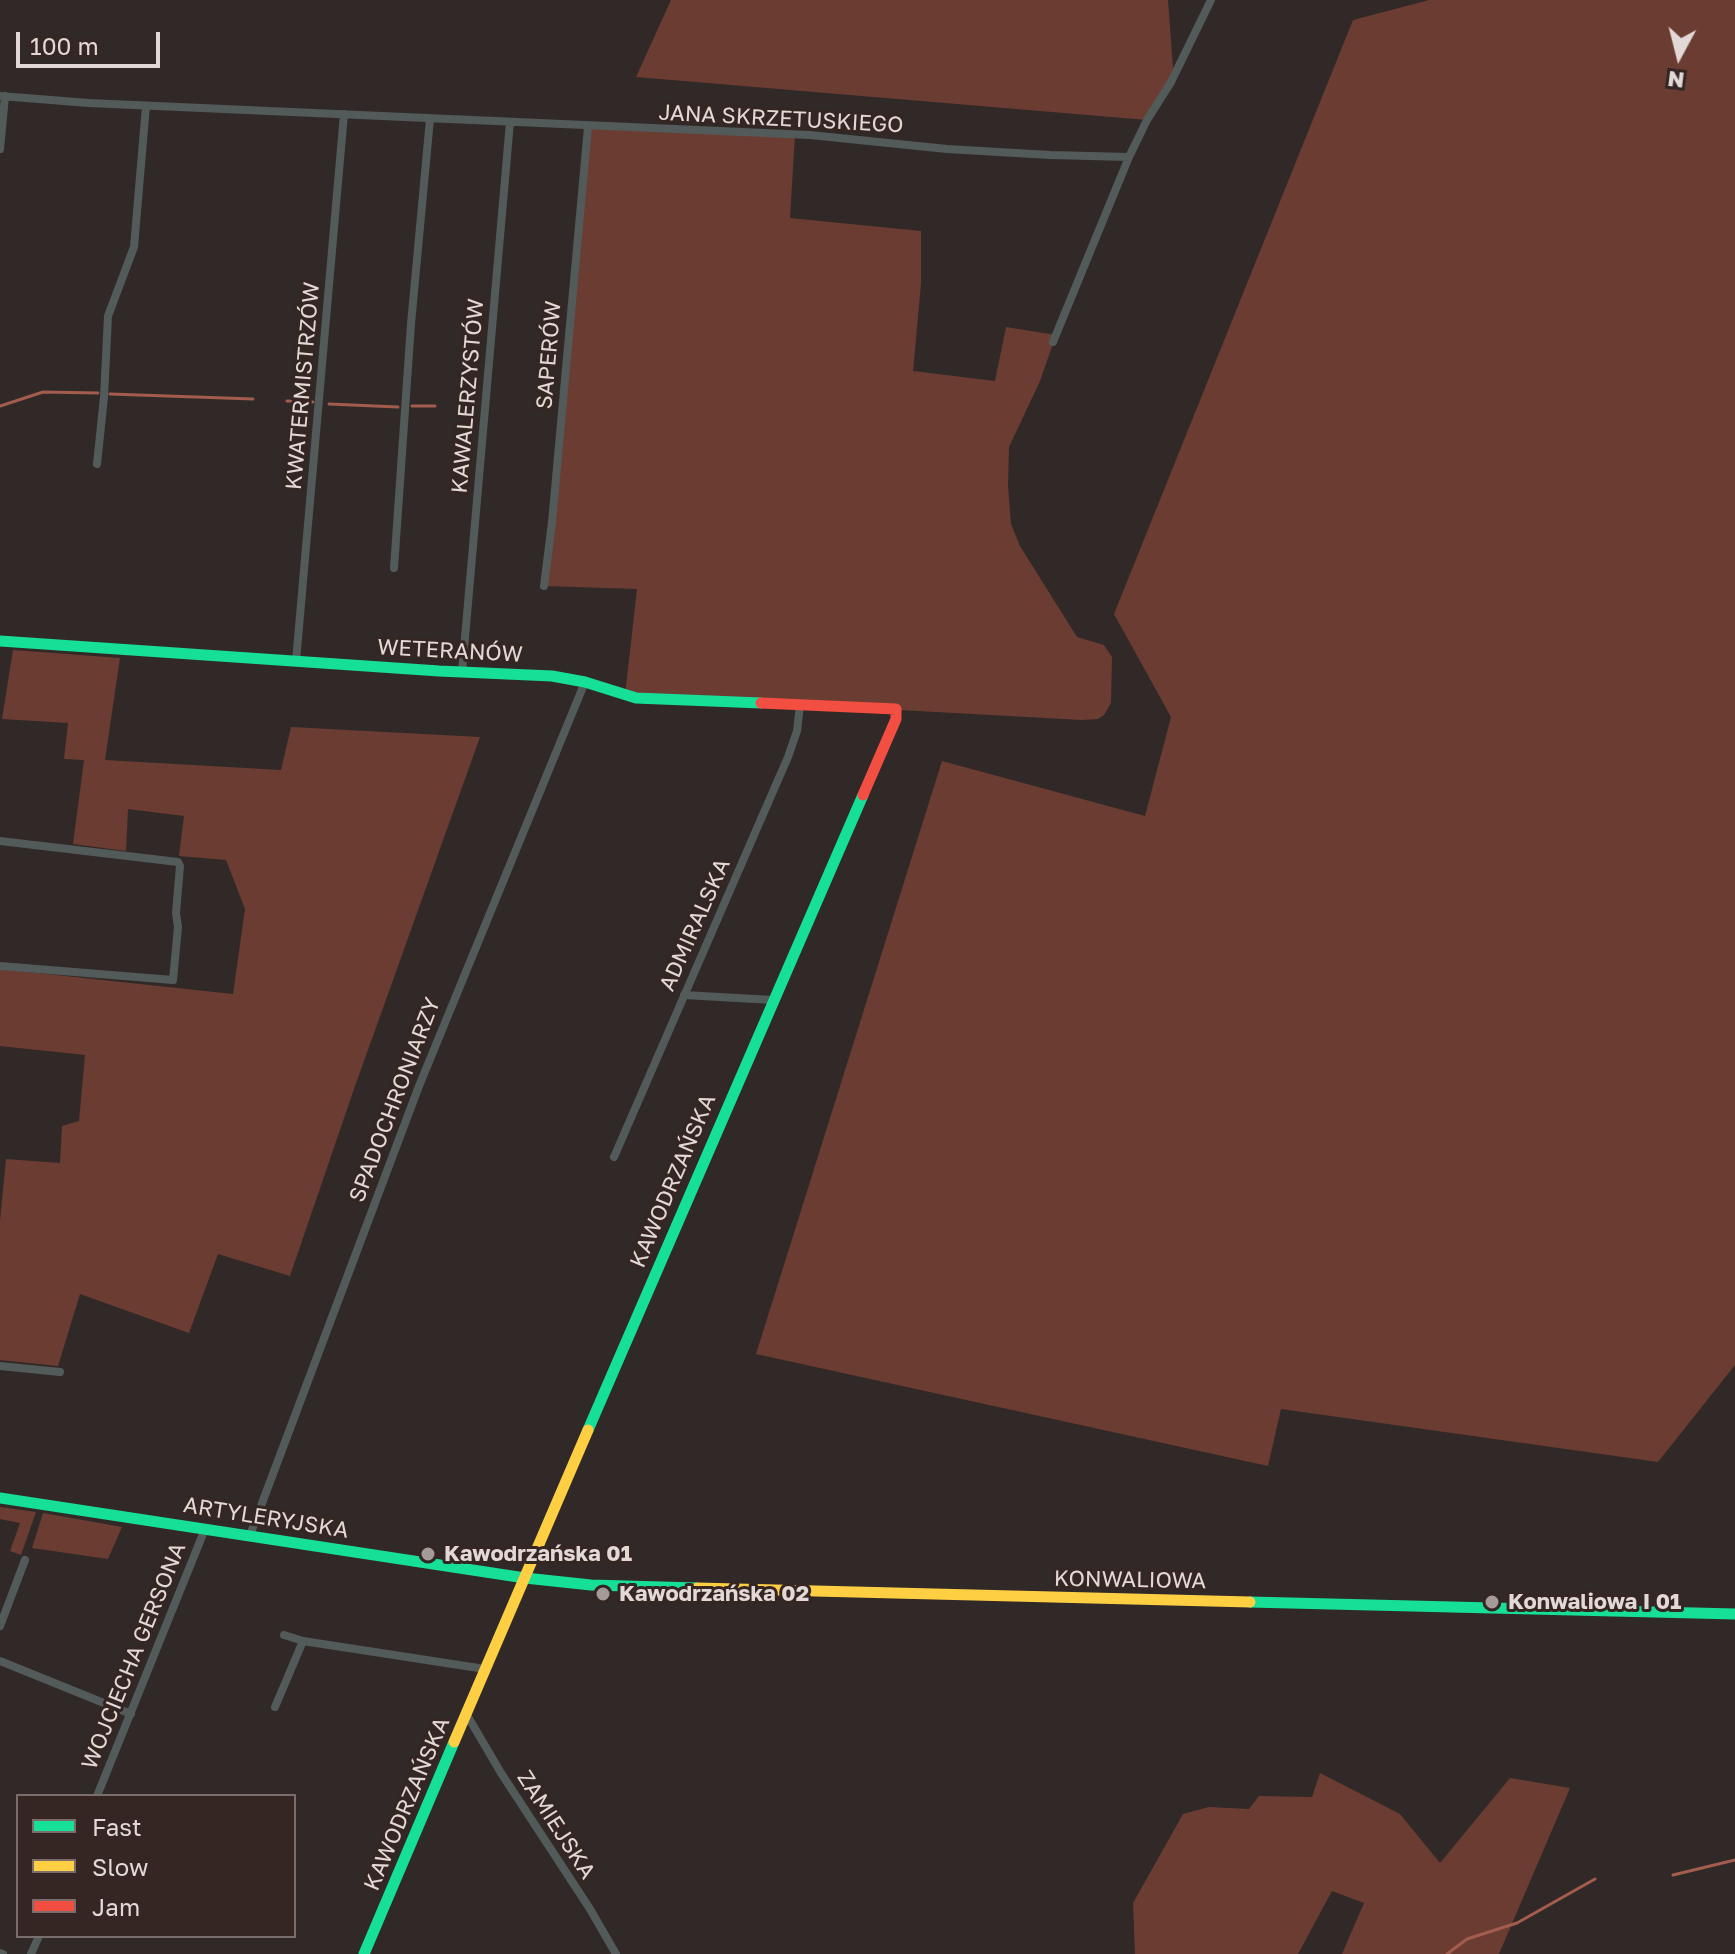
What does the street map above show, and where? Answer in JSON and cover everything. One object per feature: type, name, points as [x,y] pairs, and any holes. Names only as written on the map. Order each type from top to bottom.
[{"type":"street","points":[[1053,342],[1129,157],[1171,82],[1211,0]]},
{"type":"street","points":[[0,149],[3,96]]},
{"type":"street","name":"JANA SKRZETUSKIEGO","points":[[3,96],[146,106],[810,135],[970,151],[1129,157]]},
{"type":"street","points":[[97,464],[108,316],[134,247],[146,106]]},
{"type":"street","name":"KWATERMISTRZÓW","points":[[296,661],[344,114]]},
{"type":"street","points":[[394,568],[411,324],[430,119]]},
{"type":"street","name":"KAWALERZYSTÓW","points":[[462,672],[510,122]]},
{"type":"street","name":"SAPERÓW","points":[[544,586],[588,127]]},
{"type":"street","name":"WETERANÓW","points":[[0,641],[552,676],[585,682],[636,698],[896,709]]},
{"type":"street","name":"SPADOCHRONIARZY","points":[[250,1535],[419,1086],[585,682]]},
{"type":"street","name":"ADMIRALSKA","points":[[614,1157],[788,757],[797,731],[800,705]]},
{"type":"street","name":"KAWODRZAŃSKA","points":[[364,1954],[896,719],[896,709]]},
{"type":"street","points":[[0,841],[164,860],[178,862],[180,866],[173,980],[0,966]]},
{"type":"street","points":[[684,995],[773,1000]]},
{"type":"street","points":[[0,1366],[60,1372]]},
{"type":"street","name":"ARTYLERYJSKA","points":[[0,1498],[525,1578]]},
{"type":"street","name":"WOJCIECHA GERSONA","points":[[98,1794],[205,1529]]},
{"type":"street","points":[[0,1626],[25,1560]]},
{"type":"street","name":"KONWALIOWA","points":[[525,1578],[643,1588],[1735,1614]]},
{"type":"street","points":[[284,1635],[303,1641],[485,1669]]},
{"type":"street","points":[[275,1707],[303,1641]]},
{"type":"street","points":[[0,1661],[131,1714]]},
{"type":"street","name":"ZAMIEJSKA","points":[[467,1715],[616,1954]]},
{"type":"shaded area","points":[[671,0],[1168,0],[1173,68],[1171,82],[1147,120],[636,77]]},
{"type":"shaded area","points":[[1429,0],[1735,0],[1735,1365],[1658,1462],[1281,1409],[1268,1466],[756,1354],[942,761],[1145,816],[1171,717],[1114,614],[1353,20]]},
{"type":"shaded area","points":[[588,127],[795,135],[790,218],[921,231],[921,284],[913,371],[995,381],[1006,327],[1056,335],[1040,381],[1009,447],[1011,524],[1020,546],[1077,637],[1104,645],[1112,657],[1111,703],[1104,715],[1098,719],[1082,720],[625,695],[637,589],[544,586]]},
{"type":"shaded area","points":[[13,650],[120,658],[105,760],[281,770],[291,727],[480,737],[290,1276],[218,1254],[189,1333],[80,1294],[58,1366],[0,1360],[0,1221],[6,1159],[60,1163],[62,1126],[79,1121],[85,1055],[0,1046],[0,969],[233,994],[245,909],[226,860],[179,856],[184,816],[128,809],[126,851],[73,844],[84,760],[64,759],[68,723],[2,719]]},
{"type":"shaded area","points":[[0,1507],[36,1512],[21,1555],[10,1551],[20,1523],[0,1519]]},
{"type":"shaded area","points":[[43,1513],[122,1527],[108,1559],[32,1548]]},
{"type":"shaded area","points":[[1320,1773],[1400,1814],[1440,1863],[1510,1778],[1570,1788],[1499,1954],[1342,1954],[1364,1903],[1332,1891],[1298,1954],[1135,1954],[1133,1903],[1183,1814],[1209,1807],[1249,1809],[1259,1796],[1312,1797]]},
{"type":"waterway","points":[[0,406],[43,392],[98,393]]},
{"type":"waterway","points":[[110,394],[253,399]]},
{"type":"waterway","points":[[287,401],[313,402]]},
{"type":"waterway","points":[[329,404],[398,407]]},
{"type":"waterway","points":[[412,406],[435,406]]},
{"type":"waterway","points":[[1673,1875],[1735,1860]]},
{"type":"waterway","points":[[1447,1954],[1467,1939],[1517,1923],[1595,1879]]},
{"type":"traffic: fast","points":[[0,641],[552,676],[585,682],[636,698],[761,703]]},
{"type":"traffic: fast","points":[[588,1430],[863,795]]},
{"type":"traffic: fast","points":[[0,1498],[525,1578],[591,1585],[697,1588]]},
{"type":"traffic: fast","points":[[1250,1602],[1735,1614]]},
{"type":"traffic: fast","points":[[364,1954],[454,1742]]},
{"type":"traffic: slow","points":[[454,1742],[588,1430]]},
{"type":"traffic: slow","points":[[697,1588],[1250,1602]]},
{"type":"traffic: jam","points":[[761,703],[896,709],[896,719],[863,795]]},
{"type":"place","name":"Kawodrzańska 01","points":[[428,1554]]},
{"type":"place","name":"Kawodrzańska 02","points":[[603,1594]]},
{"type":"place","name":"Konwaliowa I 01","points":[[1492,1602]]}]
